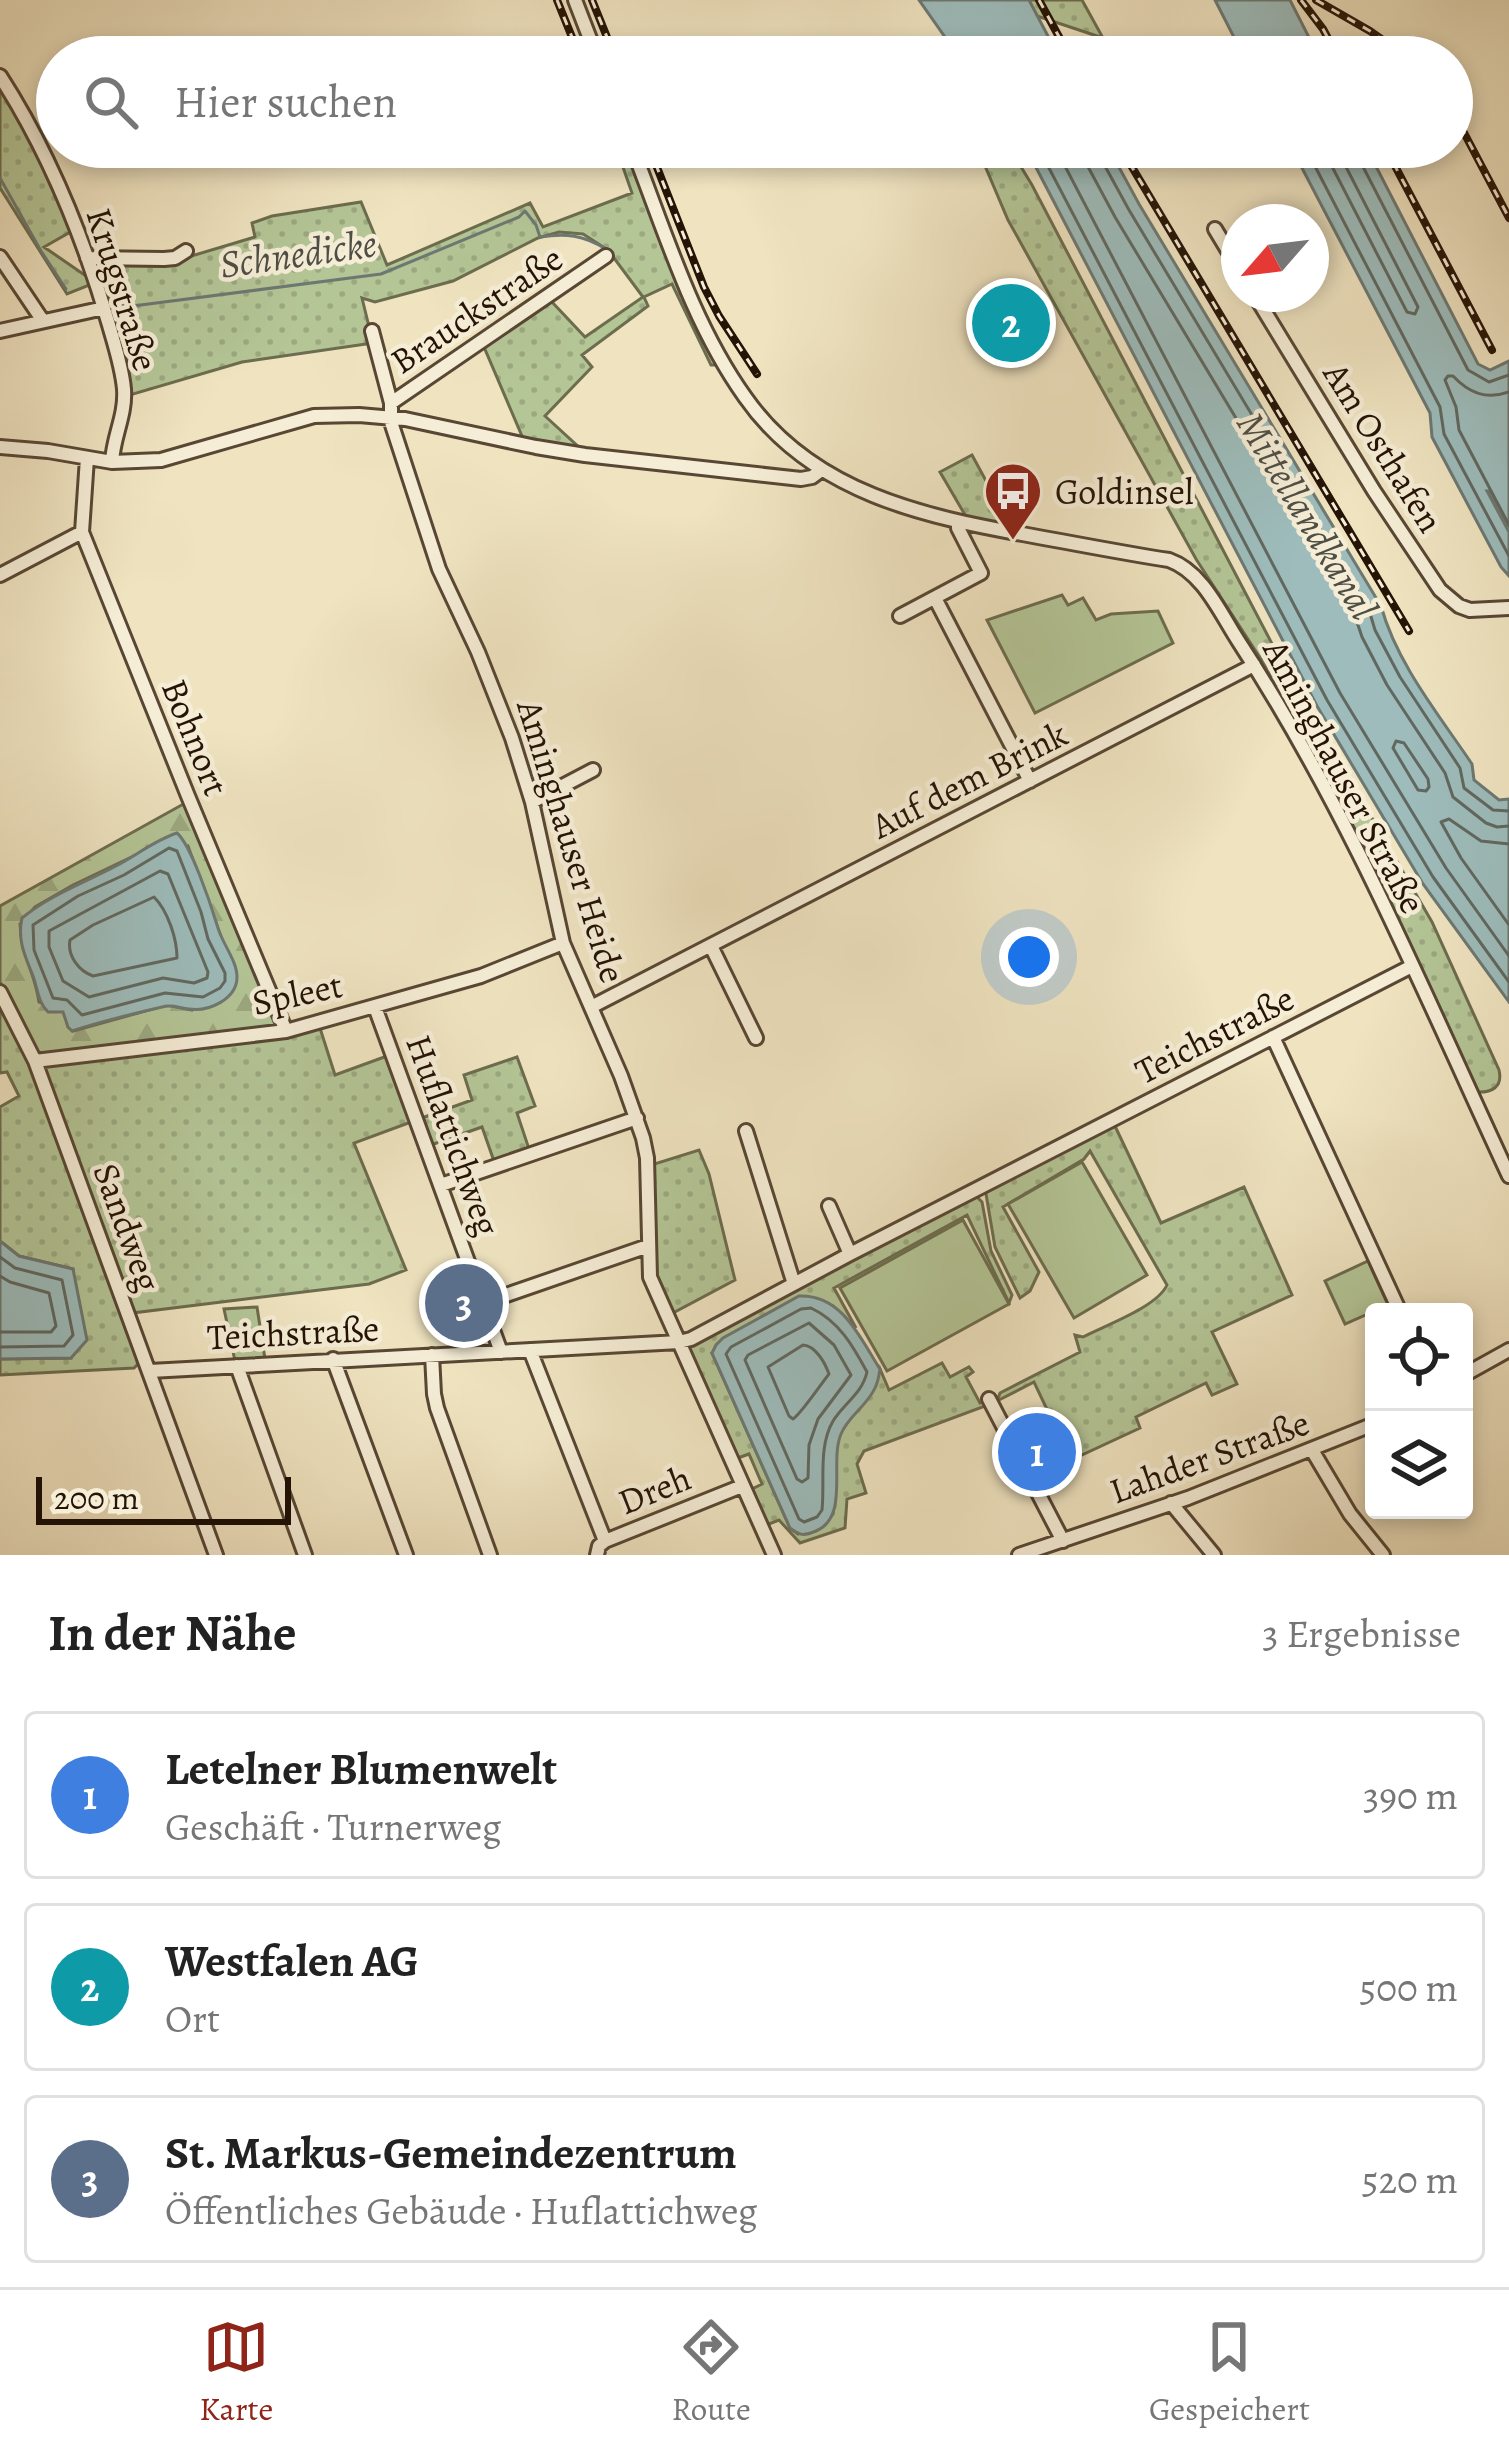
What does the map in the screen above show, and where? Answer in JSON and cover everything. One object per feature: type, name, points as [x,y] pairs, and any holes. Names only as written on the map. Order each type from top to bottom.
[{"type":"street","points":[[575,0],[589,36]]},
{"type":"street","name":"Krugstraße","points":[[0,76],[36,137]]},
{"type":"street","name":"Krugstraße","points":[[49,168],[87,258],[121,368],[123,412],[112,443],[112,462]]},
{"type":"street","name":"Aminghauser Straße","points":[[640,168],[692,300],[735,382],[778,437],[820,471],[878,500],[958,522],[1181,564],[1198,579],[1327,788],[1509,1176]]},
{"type":"street","points":[[1215,229],[1221,239]]},
{"type":"street","points":[[87,258],[164,260],[186,250]]},
{"type":"street","points":[[0,256],[43,321]]},
{"type":"street","name":"Brauckstraße","points":[[391,410],[606,256]]},
{"type":"street","points":[[0,331],[104,308]]},
{"type":"street","name":"Am Osthafen","points":[[1265,312],[1440,590],[1459,606],[1509,608]]},
{"type":"street","name":"Aminghauser Heide","points":[[372,331],[439,568],[495,692],[532,802],[563,943],[637,1118],[647,1158],[650,1276],[774,1555]]},
{"type":"street","points":[[0,447],[112,462],[160,460],[314,416],[391,410],[585,455],[801,479],[820,471]]},
{"type":"street","name":"Bohnort","points":[[87,458],[82,532],[286,1031]]},
{"type":"street","points":[[900,616],[981,572],[958,522]]},
{"type":"street","points":[[0,575],[82,532]]},
{"type":"street","points":[[935,598],[1030,781]]},
{"type":"street","name":"Auf dem Brink","points":[[591,1007],[1254,665]]},
{"type":"street","points":[[532,802],[593,770]]},
{"type":"street","name":"Spleet","points":[[34,1061],[286,1031],[472,979],[563,943]]},
{"type":"street","points":[[712,946],[756,1038]]},
{"type":"street","name":"Teichstraße","points":[[150,1371],[691,1339],[1412,966]]},
{"type":"street","name":"Sandweg","points":[[0,992],[34,1061],[216,1555]]},
{"type":"street","name":"Huflattichweg","points":[[375,1007],[501,1352]]},
{"type":"street","points":[[1274,1037],[1396,1303]]},
{"type":"street","points":[[441,1186],[637,1118]]},
{"type":"street","points":[[746,1131],[794,1284]]},
{"type":"street","points":[[830,1206],[850,1253]]},
{"type":"street","points":[[483,1303],[648,1246]]},
{"type":"street","points":[[530,1350],[605,1541]]},
{"type":"street","points":[[1473,1370],[1509,1350]]},
{"type":"street","points":[[433,1354],[437,1408],[490,1555]]},
{"type":"street","points":[[333,1359],[406,1555]]},
{"type":"street","points":[[237,1366],[305,1555]]},
{"type":"street","points":[[989,1399],[1063,1540]]},
{"type":"street","name":"Lahder Straße","points":[[1018,1555],[1172,1503],[1365,1428]]},
{"type":"street","points":[[1312,1450],[1350,1514],[1383,1555]]},
{"type":"street","name":"Dreh","points":[[597,1555],[605,1541],[742,1486]]},
{"type":"street","points":[[1172,1503],[1214,1555]]},
{"type":"green space","points":[[1028,0],[1082,0],[1102,36],[1097,36],[1037,16]]},
{"type":"green space","points":[[0,86],[23,121],[36,150],[36,168],[44,168],[72,231],[44,247],[92,284],[67,294],[0,188]]},
{"type":"green space","points":[[623,168],[636,168],[718,365],[711,365],[672,284],[644,297],[648,306],[582,355],[592,367],[545,416],[582,450],[525,443],[484,347],[551,301],[585,337],[643,297],[608,250],[583,234],[559,232],[538,238],[453,281],[375,302],[362,298],[373,343],[242,362],[130,395],[95,267],[168,263],[255,237],[252,223],[272,216],[361,202],[387,265],[530,203],[543,227],[632,193]]},
{"type":"green space","points":[[986,168],[1022,168],[1032,185],[1280,659],[1432,922],[1499,1070],[1498,1085],[1491,1090],[1476,1092],[1365,850],[1290,704],[1196,559],[1008,220]]},
{"type":"green space","points":[[972,455],[1011,527],[968,520],[940,472]]},
{"type":"green space","points":[[1062,595],[1068,605],[1083,598],[1096,620],[1111,614],[1158,611],[1173,643],[1035,713],[987,620]]},
{"type":"green space","points":[[187,802],[280,1023],[275,1030],[37,1057],[0,982],[0,906]],"holes":[[[188,846],[226,950],[192,1010],[167,1005],[73,1031],[64,1012],[39,1002],[20,924],[35,907],[136,855]]]},
{"type":"green space","points":[[0,1002],[23,1046],[141,1361],[134,1368],[0,1375],[0,1359],[71,1358],[73,1269],[19,1256],[0,1241],[0,1107],[19,1096],[7,1072],[0,1073]]},
{"type":"green space","points":[[319,1025],[335,1075],[387,1056],[411,1122],[354,1143],[406,1270],[369,1284],[132,1313],[40,1064]]},
{"type":"green space","points":[[517,1057],[535,1106],[517,1113],[530,1152],[495,1164],[482,1127],[428,1146],[419,1119],[472,1100],[464,1075]]},
{"type":"green space","points":[[1114,1124],[1161,1223],[1244,1187],[1292,1295],[1212,1332],[1237,1384],[1212,1395],[1206,1383],[1136,1417],[1140,1428],[1071,1460],[1034,1382],[997,1401],[1000,1393],[1080,1352],[1075,1335],[1083,1337],[1130,1315],[1153,1301],[1167,1285],[1090,1151],[1003,1207],[1039,1272],[1030,1291],[1020,1298],[995,1247],[986,1192]]},
{"type":"green space","points":[[699,1150],[735,1280],[669,1315],[653,1267],[651,1165]]},
{"type":"green space","points":[[1082,1162],[1147,1275],[1074,1318],[1008,1204]]},
{"type":"green space","points":[[976,1196],[982,1202],[991,1251],[1012,1295],[1009,1303],[967,1215],[834,1288],[856,1328],[833,1306],[712,1353],[790,1528],[798,1534],[833,1514],[839,1436],[869,1395],[880,1369],[889,1390],[942,1363],[950,1377],[969,1367],[973,1372],[966,1377],[980,1403],[988,1405],[864,1451],[857,1464],[866,1493],[847,1499],[845,1528],[800,1543],[779,1520],[764,1526],[748,1491],[762,1484],[749,1454],[735,1459],[686,1350],[690,1343]]},
{"type":"green space","points":[[963,1220],[1009,1304],[887,1371],[840,1288]]},
{"type":"green space","points":[[1368,1261],[1387,1303],[1365,1303],[1365,1315],[1345,1324],[1325,1281]]},
{"type":"green space","points":[[257,1307],[265,1359],[235,1361],[224,1309]]},
{"type":"water","points":[[919,0],[1029,0],[1048,36],[944,36]]},
{"type":"water","points":[[1215,0],[1290,0],[1308,36],[1233,36]]},
{"type":"water","name":"Mittellandkanal","points":[[1036,168],[1119,168],[1381,606],[1408,669],[1472,764],[1474,780],[1499,800],[1509,799],[1509,1002],[1423,884],[1317,706]]},
{"type":"water","points":[[1302,168],[1377,168],[1478,364],[1490,370],[1509,361],[1509,526],[1487,491],[1509,532],[1509,576],[1432,437],[1430,413],[1329,220],[1329,204],[1321,204]]},
{"type":"water","points":[[177,833],[194,862],[234,964],[236,985],[220,1002],[205,1008],[166,1006],[72,1031],[63,1012],[48,1012],[40,1000],[23,948],[22,918]]},
{"type":"water","points":[[0,1241],[19,1256],[73,1269],[87,1340],[71,1358],[0,1359]]},
{"type":"water","points":[[799,1296],[814,1297],[838,1310],[880,1369],[872,1394],[841,1434],[833,1514],[826,1524],[805,1534],[790,1528],[712,1353],[723,1338]]},
{"type":"waterway","name":"Schnedicke","points":[[0,178],[66,289]]},
{"type":"waterway","name":"Schnedicke","points":[[111,303],[133,306],[381,274],[525,211],[540,237],[574,236],[606,249]]},
{"type":"railway","points":[[557,0],[572,36]]},
{"type":"railway","points":[[592,0],[607,36]]},
{"type":"railway","points":[[1039,0],[1059,36]]},
{"type":"railway","points":[[1301,0],[1327,36]]},
{"type":"railway","points":[[1316,0],[1377,36]]},
{"type":"railway","points":[[1473,150],[1509,218]]},
{"type":"railway","points":[[657,168],[704,287],[757,374]]},
{"type":"railway","points":[[1133,168],[1409,631]]},
{"type":"railway","points":[[1396,168],[1492,350]]},
{"type":"place","name":"Westfalen AG","points":[[1011,323]]},
{"type":"place","name":"Goldinsel","points":[[1013,542]]},
{"type":"place","name":"St. Markus-Gemeindezentrum","points":[[464,1303]]},
{"type":"place","name":"Letelner Blumenwelt","points":[[1037,1452]]}]
